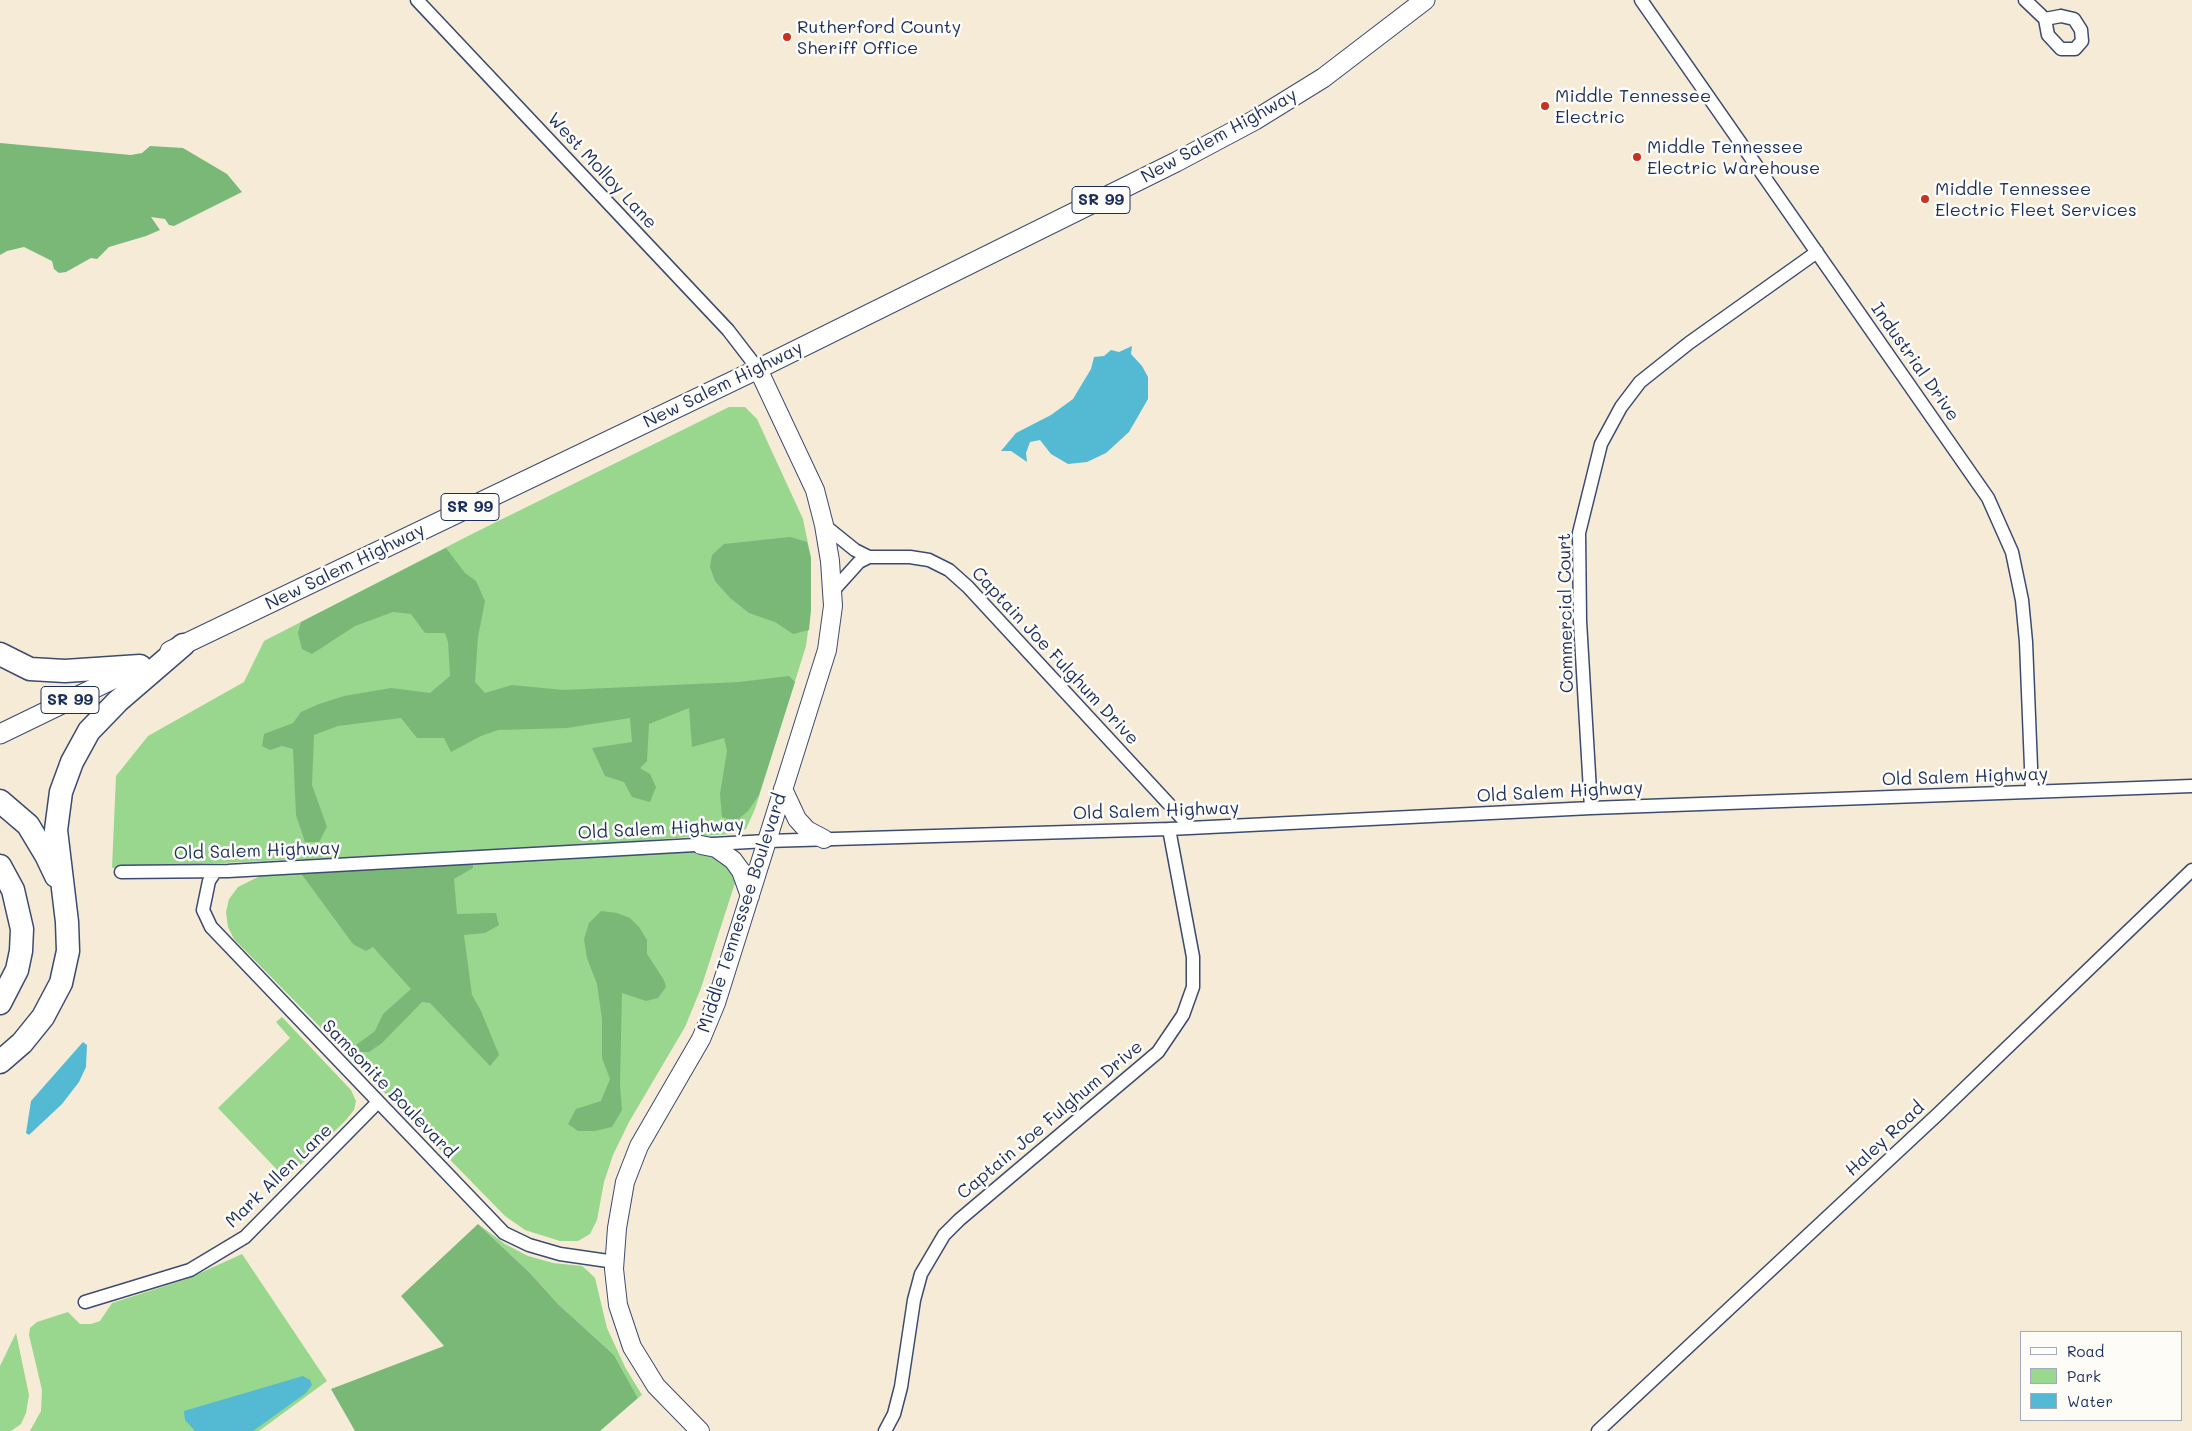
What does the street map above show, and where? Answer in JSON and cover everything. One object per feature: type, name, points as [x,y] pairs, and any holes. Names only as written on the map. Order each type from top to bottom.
[{"type":"highway","points":[[0,1062],[22,1043],[43,1017],[61,983],[68,951],[56,830],[60,792],[72,762],[89,731],[118,701],[182,645]]},
{"type":"highway","points":[[0,654],[30,669],[65,671],[140,666]]},
{"type":"highway","points":[[0,801],[28,825],[46,855],[63,894]]},
{"type":"highway","points":[[0,866],[13,890],[22,929],[21,951],[17,970],[0,1003]]},
{"type":"main road","name":"New Salem Highway","points":[[0,734],[975,263],[1255,120],[1322,78],[1425,0]]},
{"type":"main road","name":"Middle Tennessee Boulevard","points":[[700,1431],[656,1386],[632,1346],[618,1305],[615,1262],[616,1228],[625,1182],[640,1146],[701,1039],[716,1003],[827,650],[833,606],[830,561],[824,525],[815,490],[758,369]]},
{"type":"main road","points":[[783,789],[797,819],[807,830],[824,839]]},
{"type":"main road","points":[[701,845],[724,852],[733,860],[741,871],[750,896]]},
{"type":"street","name":"West Molloy Lane","points":[[417,0],[728,330],[758,369]]},
{"type":"street","name":"Industrial Drive","points":[[1641,0],[1988,498],[2012,552],[2022,600],[2026,642],[2032,792]]},
{"type":"street","points":[[2025,0],[2045,19]]},
{"type":"street","name":"Commercial Court","points":[[1591,808],[1580,621],[1579,533],[1601,444],[1621,407],[1640,382],[1689,343],[1817,252]]},
{"type":"street","points":[[824,525],[855,550],[869,557]]},
{"type":"street","points":[[832,592],[859,562],[869,557]]},
{"type":"street","name":"Captain Joe Fulghum Drive","points":[[869,557],[910,557],[929,560],[949,570],[968,587],[1191,828]]},
{"type":"street","name":"Old Salem Highway","points":[[121,872],[215,872],[767,841],[1169,829],[1591,808],[2192,786]]},
{"type":"street","name":"Captain Joe Fulghum Drive","points":[[885,1431],[894,1414],[901,1387],[914,1300],[921,1274],[944,1235],[959,1220],[1158,1052],[1183,1015],[1193,987],[1193,957],[1169,829]]},
{"type":"street","name":"Haley Road","points":[[1598,1431],[1938,1114],[2192,870]]},
{"type":"street","name":"Samsonite Boulevard","points":[[215,872],[209,881],[203,910],[211,927],[377,1103],[504,1233],[530,1245],[560,1254],[615,1262]]},
{"type":"street","name":"Mark Allen Lane","points":[[85,1302],[190,1270],[246,1237],[377,1103]]},
{"type":"green space","points":[[0,143],[131,155],[142,153],[150,146],[183,148],[227,174],[242,192],[174,226],[169,225],[165,219],[151,217],[160,230],[109,247],[97,259],[91,258],[66,272],[59,273],[54,269],[52,261],[24,247],[7,251],[0,255]]},
{"type":"green space","points":[[729,407],[745,407],[757,419],[803,519],[811,558],[811,609],[806,646],[755,809],[746,829],[730,834],[546,848],[112,868],[116,776],[148,736],[244,682],[264,641],[472,534]]},
{"type":"green space","points":[[790,537],[807,542],[811,558],[809,630],[793,634],[775,622],[749,613],[730,598],[715,581],[710,567],[712,555],[724,544]]},
{"type":"green space","points":[[446,548],[465,573],[476,581],[485,601],[478,637],[475,682],[485,693],[512,685],[563,690],[739,682],[789,676],[795,682],[759,795],[748,811],[735,822],[722,817],[720,794],[727,751],[724,738],[692,747],[689,708],[649,724],[647,761],[640,768],[650,774],[656,787],[650,802],[632,797],[624,782],[605,776],[592,748],[632,742],[630,718],[567,728],[498,730],[481,736],[451,752],[444,738],[417,738],[401,718],[338,726],[314,735],[312,785],[327,827],[319,842],[305,842],[296,815],[293,749],[282,746],[270,750],[262,746],[264,734],[293,723],[301,712],[344,696],[391,688],[430,693],[450,676],[448,642],[445,633],[425,633],[411,614],[393,612],[355,626],[312,654],[302,649],[298,633],[301,622]]},
{"type":"green space","points":[[692,851],[710,852],[724,860],[731,871],[735,883],[701,988],[685,1027],[629,1122],[613,1155],[604,1182],[597,1220],[590,1234],[578,1241],[560,1241],[525,1230],[505,1216],[234,939],[228,927],[226,912],[229,899],[238,887],[264,874]]},
{"type":"green space","points":[[473,863],[473,868],[454,879],[457,914],[496,913],[499,925],[485,933],[464,935],[472,995],[481,1011],[499,1055],[490,1066],[430,1003],[422,1002],[382,1043],[369,1052],[360,1052],[356,1045],[375,1031],[383,1014],[411,989],[373,947],[366,951],[353,944],[300,872]]},
{"type":"green space","points":[[601,911],[617,913],[630,918],[639,927],[647,940],[647,954],[664,980],[666,987],[658,998],[646,1001],[622,993],[620,1085],[622,1110],[612,1127],[595,1131],[578,1131],[568,1124],[576,1109],[601,1101],[610,1079],[602,1058],[602,1019],[597,984],[587,958],[584,939],[589,923]]},
{"type":"green space","points":[[282,1017],[351,1090],[356,1101],[354,1110],[346,1120],[286,1179],[218,1108],[290,1038],[276,1022]]},
{"type":"green space","points":[[478,1224],[505,1244],[528,1256],[553,1263],[582,1266],[595,1278],[607,1328],[625,1367],[642,1395],[638,1398],[614,1355],[558,1304],[530,1273]]},
{"type":"green space","points":[[478,1224],[530,1273],[558,1304],[614,1355],[638,1398],[600,1431],[355,1431],[331,1389],[444,1346],[401,1296]]},
{"type":"green space","points":[[242,1254],[327,1381],[259,1431],[30,1431],[41,1411],[42,1390],[29,1335],[30,1328],[37,1322],[68,1312],[80,1324],[91,1324],[100,1321],[112,1303],[187,1279]]},
{"type":"green space","points":[[16,1333],[29,1395],[26,1413],[21,1424],[11,1431],[0,1431],[0,1366]]},
{"type":"water","points":[[1132,346],[1131,354],[1142,366],[1148,377],[1148,399],[1129,432],[1106,453],[1087,462],[1068,464],[1051,454],[1040,440],[1030,442],[1026,453],[1027,462],[1011,451],[1001,451],[1016,433],[1051,415],[1073,399],[1091,369],[1094,357],[1104,356],[1111,350],[1119,352]]},
{"type":"water","points":[[83,1042],[87,1045],[86,1067],[79,1082],[62,1104],[29,1135],[26,1133],[31,1101]]},
{"type":"water","points":[[303,1376],[310,1380],[312,1385],[306,1393],[253,1431],[195,1431],[185,1420],[184,1411]]},
{"type":"place","name":"Rutherford County Sheriff Office","points":[[787,37]]},
{"type":"place","name":"Middle Tennessee Electric","points":[[1545,106]]},
{"type":"place","name":"Middle Tennessee Electric Warehouse","points":[[1637,157]]},
{"type":"place","name":"Middle Tennessee Electric Fleet Services","points":[[1925,199]]}]
